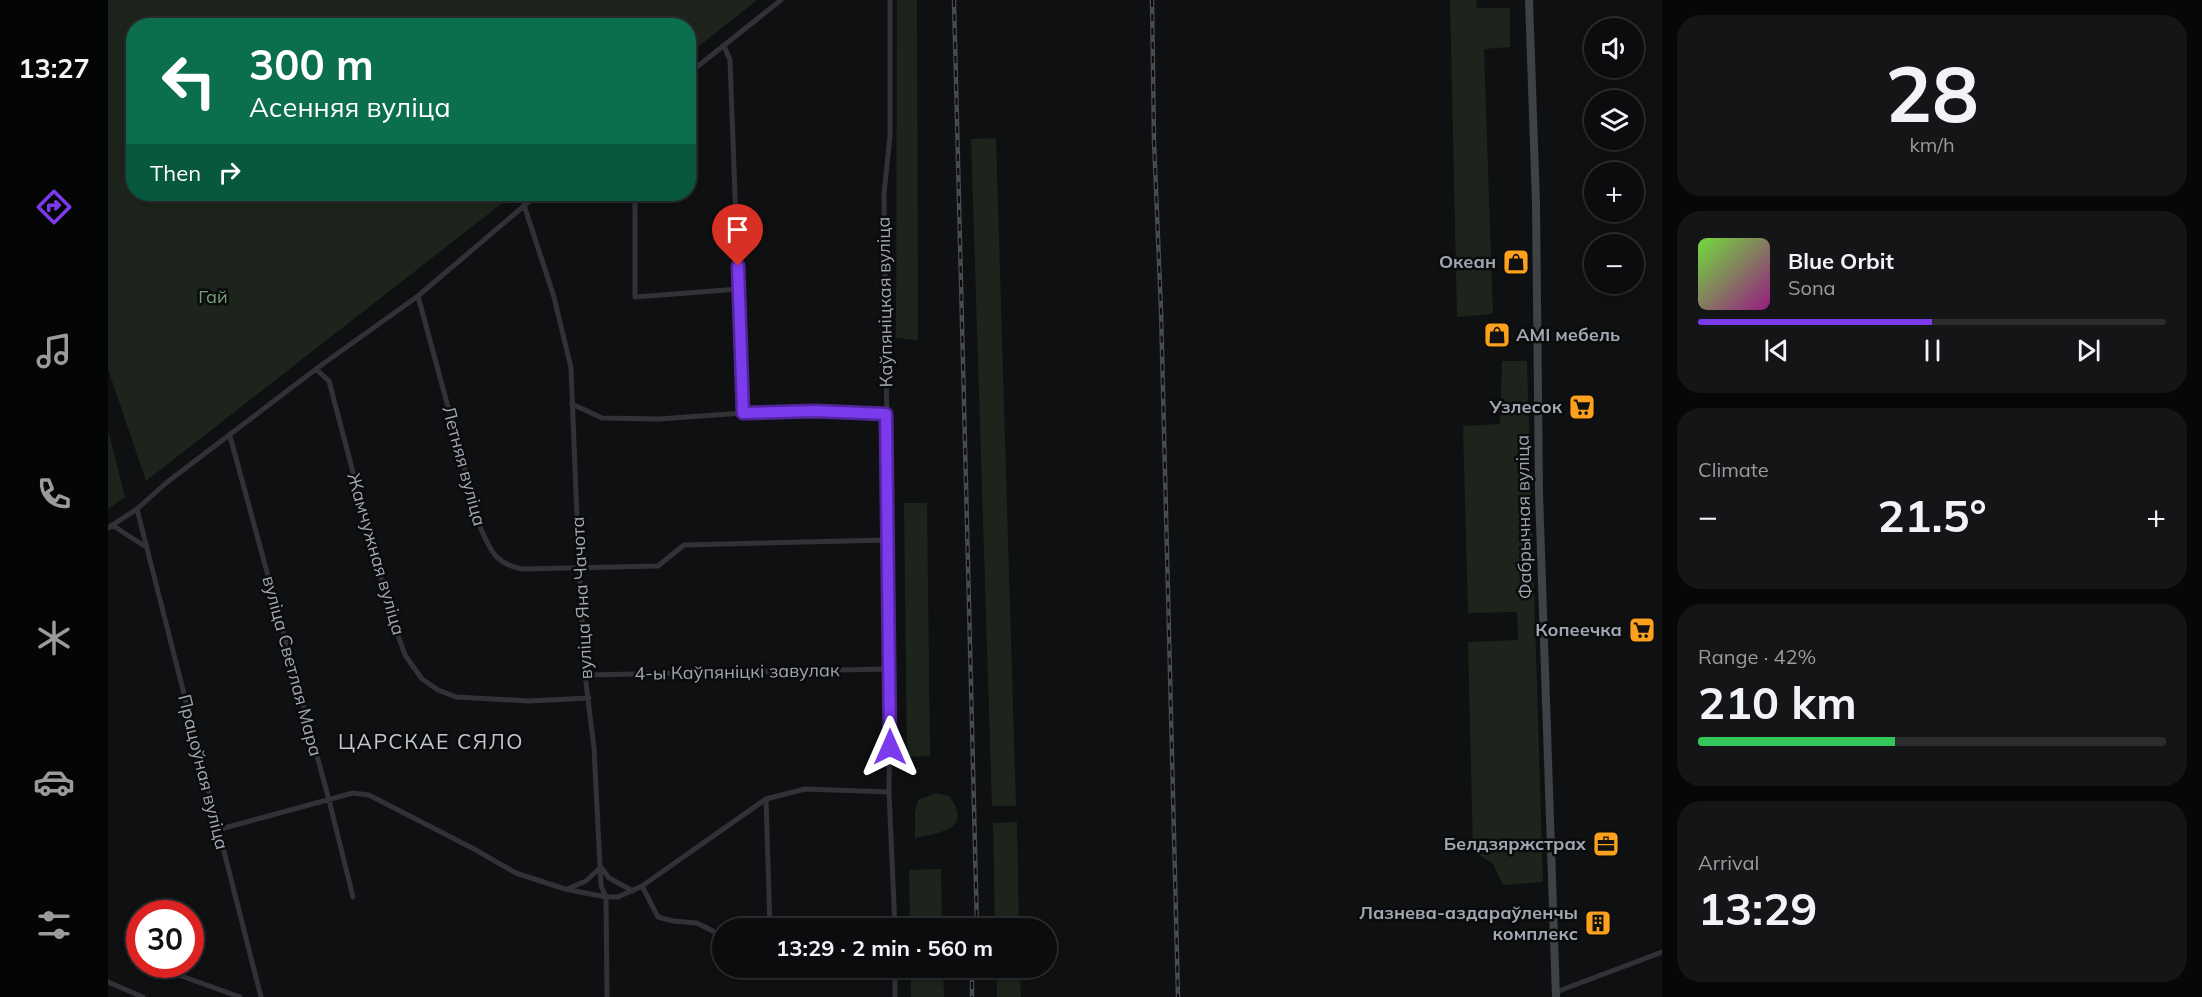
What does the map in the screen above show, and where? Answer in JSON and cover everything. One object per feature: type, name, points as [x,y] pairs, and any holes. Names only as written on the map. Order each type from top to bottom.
[{"type":"main road","name":"Фабрычная вуліца","points":[[1529,0],[1536,203],[1540,505],[1556,995]]},
{"type":"street","points":[[696,68],[781,0]]},
{"type":"street","name":"Каўпяніцкая вуліца","points":[[890,0],[890,136],[884,194],[890,669],[889,792],[895,918]]},
{"type":"street","points":[[724,46],[730,60],[743,413]]},
{"type":"street","points":[[146,547],[110,527],[137,509],[166,483],[316,369],[418,296],[529,201]]},
{"type":"street","points":[[635,201],[635,297],[739,289]]},
{"type":"street","name":"вуліца Яна Чачота","points":[[524,205],[554,297],[571,368],[585,675],[594,748],[601,886],[606,897],[607,997]]},
{"type":"street","name":"Летняя вуліца","points":[[418,296],[481,529],[498,560],[509,567],[523,569],[658,566],[684,545],[887,540]]},
{"type":"street","name":"Жамчужная вуліца","points":[[316,369],[329,381],[390,613],[405,655],[422,679],[438,690],[456,697],[529,701],[589,698]]},
{"type":"street","points":[[572,404],[602,418],[659,419],[815,411],[886,414]]},
{"type":"street","name":"вуліца Светлая Мара","points":[[230,436],[329,800],[352,897]]},
{"type":"street","name":"Працоўная вуліца","points":[[137,509],[261,997]]},
{"type":"street","name":"4-ы Каўпяніцкі завулак","points":[[585,675],[890,669]]},
{"type":"street","points":[[217,830],[353,793],[369,795],[516,873],[565,889],[618,897],[642,886],[766,799],[805,789],[889,792]]},
{"type":"street","points":[[766,799],[770,918]]},
{"type":"street","points":[[565,889],[586,880],[601,867],[609,878],[633,891]]},
{"type":"street","points":[[642,886],[658,916],[673,921],[697,923],[712,930]]},
{"type":"street","points":[[1556,995],[1662,952]]},
{"type":"street","points":[[187,978],[240,997]]},
{"type":"street","points":[[895,978],[895,997]]},
{"type":"street","points":[[108,982],[143,997]]},
{"type":"green space","name":"Гай","points":[[108,0],[757,0],[696,48],[696,18],[126,18],[126,201],[505,201],[146,481],[108,369]]},
{"type":"green space","points":[[897,0],[917,0],[918,340],[896,338]]},
{"type":"green space","points":[[1450,0],[1476,0],[1477,8],[1510,8],[1510,47],[1484,49],[1493,314],[1457,317]]},
{"type":"green space","points":[[996,138],[1016,806],[992,806],[971,139]]},
{"type":"green space","points":[[1502,361],[1527,361],[1543,882],[1503,885],[1493,864],[1473,851],[1468,642],[1518,640],[1517,612],[1468,613],[1463,426],[1500,424]]},
{"type":"green space","points":[[108,430],[125,497],[108,509]]},
{"type":"green space","points":[[904,503],[927,503],[930,756],[907,757]]},
{"type":"green space","points":[[936,793],[949,796],[956,807],[958,816],[956,822],[951,828],[915,838],[915,812],[918,800]]},
{"type":"green space","points":[[1017,822],[1019,918],[995,918],[993,823]]},
{"type":"green space","points":[[941,869],[942,918],[910,918],[909,870]]},
{"type":"green space","points":[[910,978],[943,978],[944,997],[911,997]]},
{"type":"green space","points":[[996,978],[1020,978],[1021,997],[997,997]]},
{"type":"railway","points":[[954,0],[977,918]]},
{"type":"railway","points":[[1152,0],[1178,997]]},
{"type":"railway","points":[[972,978],[972,997]]},
{"type":"place","name":"Океан","points":[[1516,262]]},
{"type":"place","name":"AMI мебель","points":[[1497,335]]},
{"type":"place","name":"Узлесок","points":[[1582,407]]},
{"type":"place","name":"Копеечка","points":[[1642,630]]},
{"type":"place","name":"Белдзяржстрах","points":[[1606,844]]},
{"type":"place","name":"Лазнева-аздараўленчы комплекс","points":[[1598,923]]},
{"type":"district","name":"ЦАРСКАЕ СЯЛО","points":[[431,742]]},
{"type":"route","points":[[738,266],[743,413],[815,411],[886,414],[890,747]]}]
